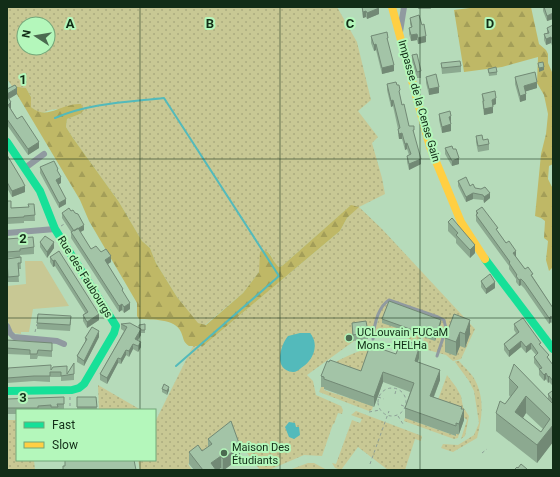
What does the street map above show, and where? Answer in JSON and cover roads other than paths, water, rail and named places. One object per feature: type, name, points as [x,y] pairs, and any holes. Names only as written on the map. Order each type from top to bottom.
[{"type":"street","name":"Impasse de la Cense Gain","points":[[392,7],[430,147],[461,222],[486,260],[553,349]]},
{"type":"street","name":"Impasse de la Cense Gain","points":[[399,34],[404,7]]},
{"type":"street","name":"Rue des Faubourgs","points":[[7,142],[40,191],[55,229],[116,326],[114,333],[84,384],[79,388],[70,390],[7,391]]},
{"type":"street","points":[[25,168],[44,154]]},
{"type":"street","name":"Rue des Faubourgs","points":[[7,233],[55,229]]},
{"type":"street","points":[[7,326],[14,337],[57,341],[64,344]]},
{"type":"lane","points":[[373,339],[378,315],[383,304],[389,300],[444,320],[446,330],[437,356]]},
{"type":"water","points":[[300,333],[310,333],[313,338],[315,348],[309,361],[293,372],[283,367],[280,357],[281,351],[288,336]]},
{"type":"water","points":[[289,422],[295,423],[296,427],[299,427],[300,435],[294,439],[289,437],[285,427]]},
{"type":"waterway","points":[[55,118],[95,106],[164,98],[279,276],[176,366]]},
{"type":"place","name":"UCLouvain FUCaM Mons - HELHa","points":[[349,338]]},
{"type":"place","name":"Maison Des Étudiants","points":[[224,453]]}]
